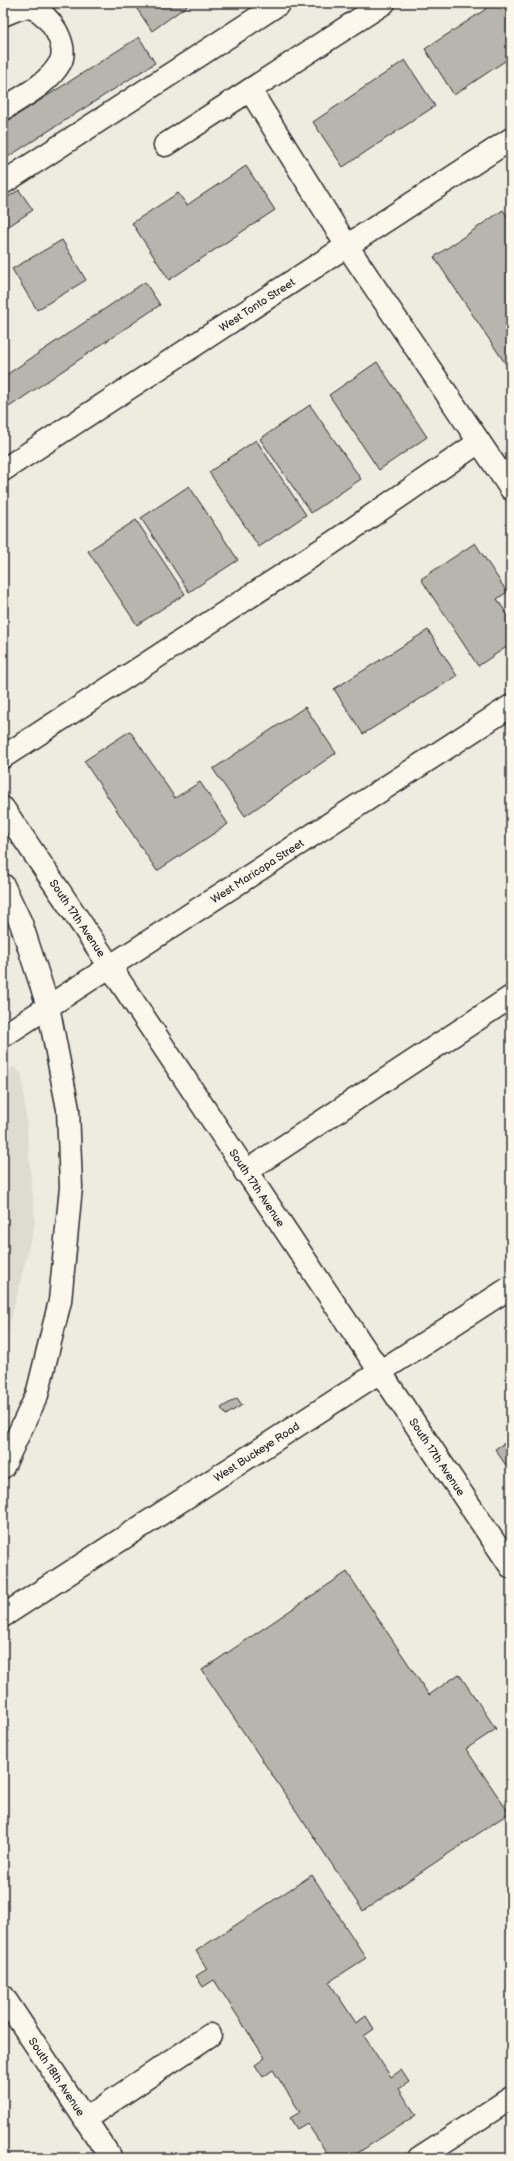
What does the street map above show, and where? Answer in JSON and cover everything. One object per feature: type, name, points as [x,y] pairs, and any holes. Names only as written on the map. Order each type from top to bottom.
[{"type":"street","points":[[3,183],[280,3]]},
{"type":"street","points":[[165,145],[384,3]]},
{"type":"street","points":[[3,15],[18,9],[32,8],[44,15],[59,36],[64,48],[61,63],[45,81],[3,110]]},
{"type":"street","points":[[250,90],[347,246],[511,489]]},
{"type":"street","name":"West Tonto Street","points":[[3,470],[511,139]]},
{"type":"street","points":[[3,757],[332,543],[480,442]]},
{"type":"street","name":"West Maricopa Street","points":[[3,1036],[511,706]]},
{"type":"street","name":"South 17th Avenue","points":[[3,808],[110,966],[245,1172],[511,1567]]},
{"type":"street","points":[[3,885],[21,923],[48,1006],[68,1109],[71,1187],[60,1301],[37,1395],[3,1467]]},
{"type":"street","points":[[245,1172],[511,997]]},
{"type":"street","name":"West Buckeye Road","points":[[3,1616],[381,1373],[511,1287]]},
{"type":"street","name":"South 18th Avenue","points":[[3,1996],[111,2158]]},
{"type":"street","points":[[85,2119],[210,2035]]},
{"type":"street","points":[[419,2158],[511,2098]]},
{"type":"shaded area","points":[[14,1067],[22,1074],[35,1222],[3,1351],[3,1074]]},
{"type":"building","points":[[133,3],[191,3],[152,31]]},
{"type":"building","points":[[482,3],[511,3],[511,57],[454,95],[425,49],[486,9]]},
{"type":"building","points":[[139,37],[155,63],[3,160],[3,124]]},
{"type":"building","points":[[405,60],[435,106],[343,167],[313,122]]},
{"type":"building","points":[[246,166],[275,210],[169,280],[132,223],[178,193],[187,205]]},
{"type":"building","points":[[19,190],[33,210],[3,230],[3,200]]},
{"type":"building","points":[[503,210],[511,222],[511,264],[506,268],[511,275],[511,372],[434,257]]},
{"type":"building","points":[[62,240],[86,280],[37,310],[12,269]]},
{"type":"building","points":[[145,282],[160,305],[3,411],[3,377]]},
{"type":"building","points":[[377,362],[427,437],[379,470],[329,395]]},
{"type":"building","points":[[310,405],[361,479],[311,513],[260,439]]},
{"type":"building","points":[[256,440],[306,515],[259,547],[209,472]]},
{"type":"building","points":[[189,486],[238,560],[189,592],[141,518]]},
{"type":"building","points":[[136,520],[185,594],[137,625],[88,551]]},
{"type":"building","points":[[475,543],[507,592],[497,599],[511,620],[511,644],[478,666],[421,579]]},
{"type":"building","points":[[428,630],[457,676],[363,734],[334,689]]},
{"type":"building","points":[[305,707],[336,753],[245,816],[213,769]]},
{"type":"building","points":[[130,731],[175,798],[200,782],[228,824],[157,871],[84,761]]},
{"type":"building","points":[[237,1398],[242,1405],[226,1415],[221,1408]]},
{"type":"building","points":[[511,1439],[511,1473],[495,1449]]},
{"type":"building","points":[[347,1572],[429,1695],[459,1674],[496,1729],[466,1749],[509,1813],[363,1911],[202,1670]]},
{"type":"building","points":[[312,1875],[366,1958],[329,1982],[356,2023],[366,2016],[374,2029],[364,2036],[391,2077],[401,2070],[409,2082],[399,2089],[416,2115],[350,2158],[330,2158],[307,2123],[297,2129],[290,2118],[300,2112],[273,2070],[263,2077],[255,2065],[265,2058],[214,1980],[203,1987],[196,1976],[207,1969],[196,1951]]}]
